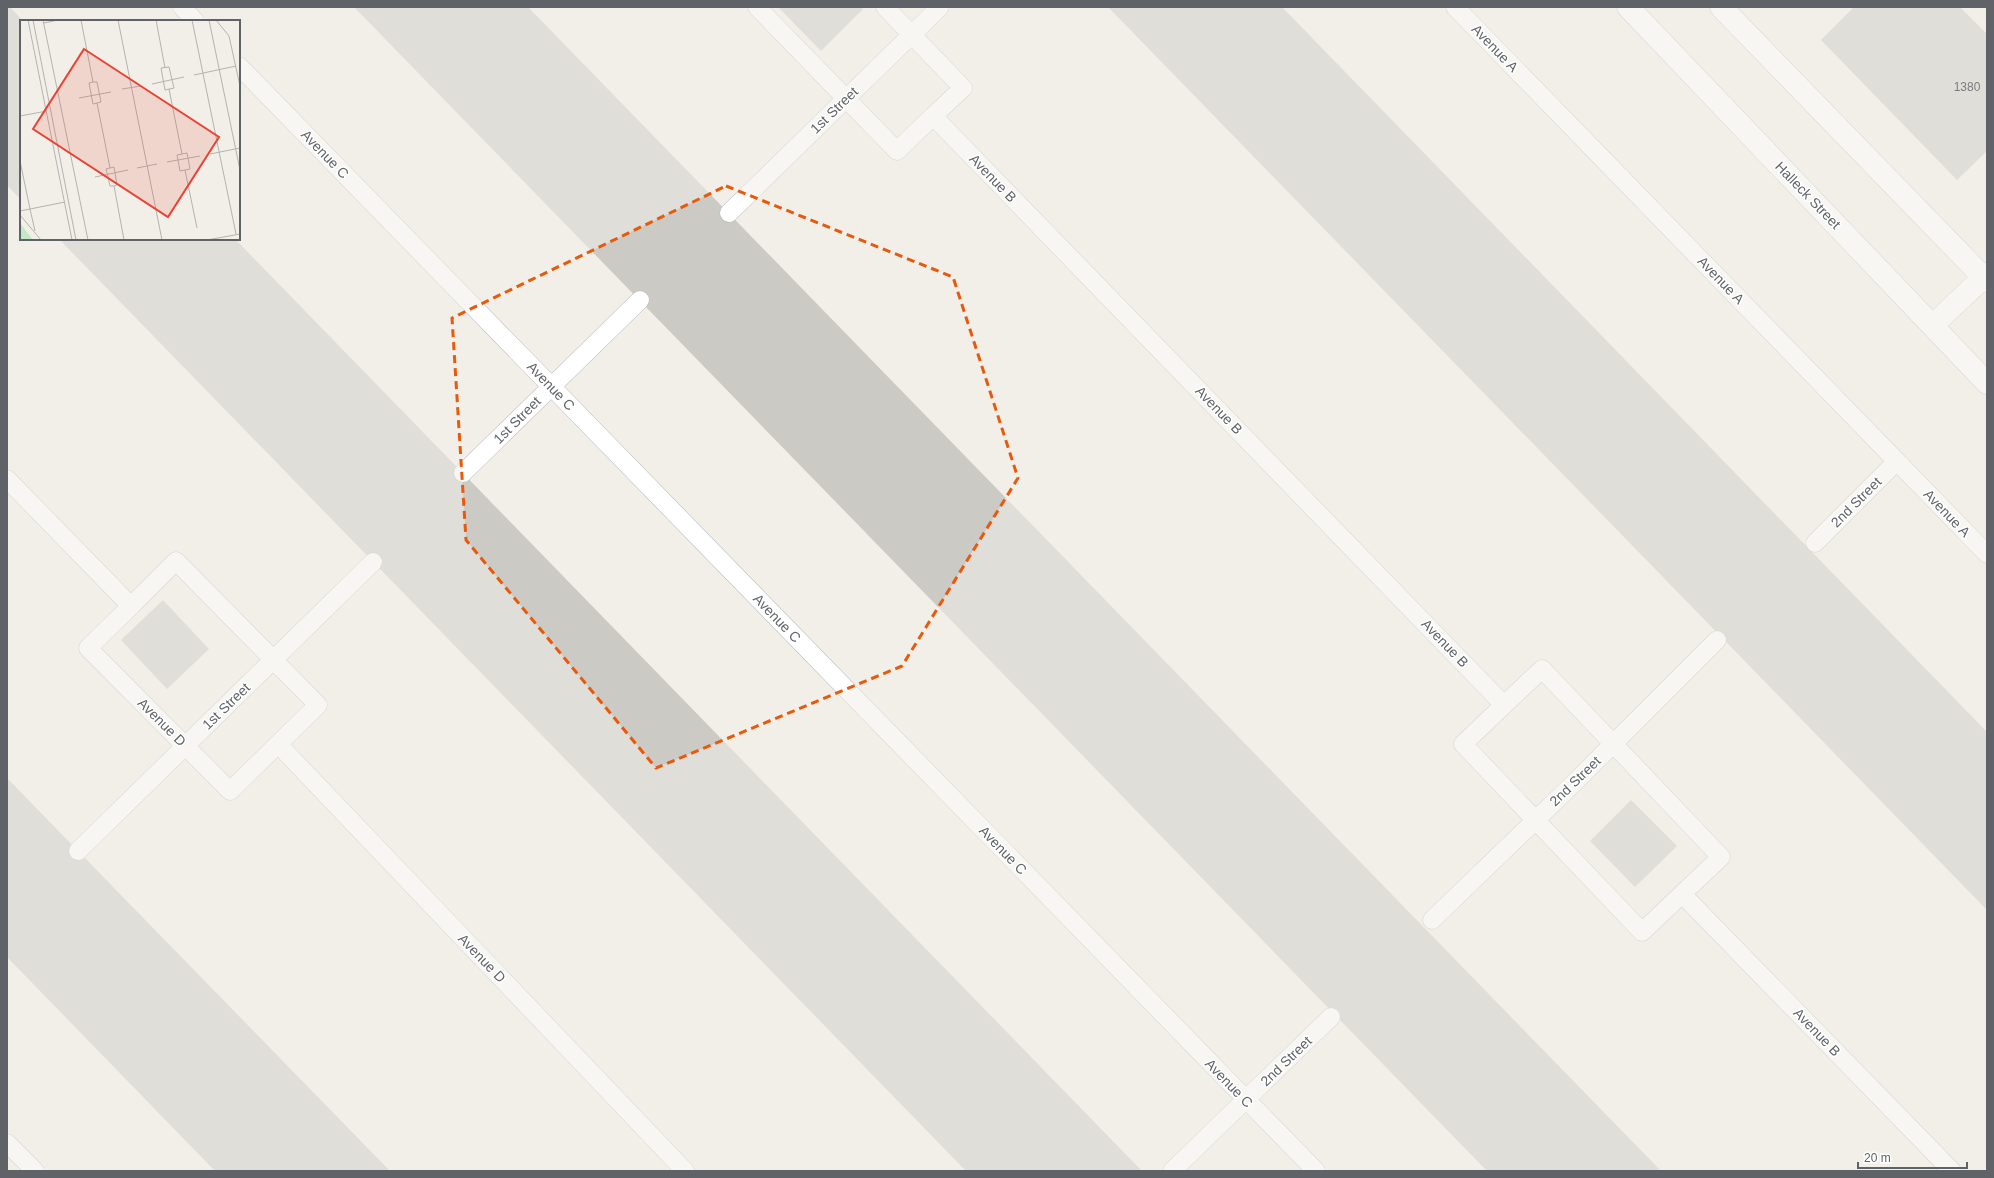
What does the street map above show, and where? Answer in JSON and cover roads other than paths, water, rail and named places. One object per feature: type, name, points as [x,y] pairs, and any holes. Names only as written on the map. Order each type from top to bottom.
[{"type":"main road","name":"Halleck Street","points":[[1628,7],[1987,383]]},
{"type":"main road","points":[[1721,7],[1986,278],[1933,326]]},
{"type":"lane","points":[[182,7],[194,20]]},
{"type":"lane","points":[[757,7],[897,151],[963,88],[885,7]]},
{"type":"lane","name":"1st Street","points":[[729,213],[940,7]]},
{"type":"lane","name":"Avenue A","points":[[1455,7],[1987,554]]},
{"type":"lane","name":"Avenue C","points":[[240,67],[1316,1171]]},
{"type":"lane","name":"Avenue B","points":[[933,116],[1504,705]]},
{"type":"lane","name":"1st Street","points":[[463,473],[640,300]]},
{"type":"lane","name":"2nd Street","points":[[1815,542],[1897,461]]},
{"type":"lane","points":[[7,479],[131,606]]},
{"type":"lane","name":"Avenue D","points":[[176,561],[318,705],[230,791],[88,648],[131,606],[176,561]]},
{"type":"lane","name":"1st Street","points":[[78,850],[373,562]]},
{"type":"lane","name":"2nd Street","points":[[1432,920],[1614,743],[1717,640]]},
{"type":"lane","points":[[1542,669],[1721,857],[1642,932],[1463,744],[1504,705],[1542,669]]},
{"type":"lane","name":"Avenue D","points":[[278,744],[685,1171]]},
{"type":"lane","name":"Avenue B","points":[[1682,894],[1952,1171]]},
{"type":"lane","name":"2nd Street","points":[[1172,1171],[1331,1017]]},
{"type":"lane","points":[[7,1143],[35,1171]]}]
